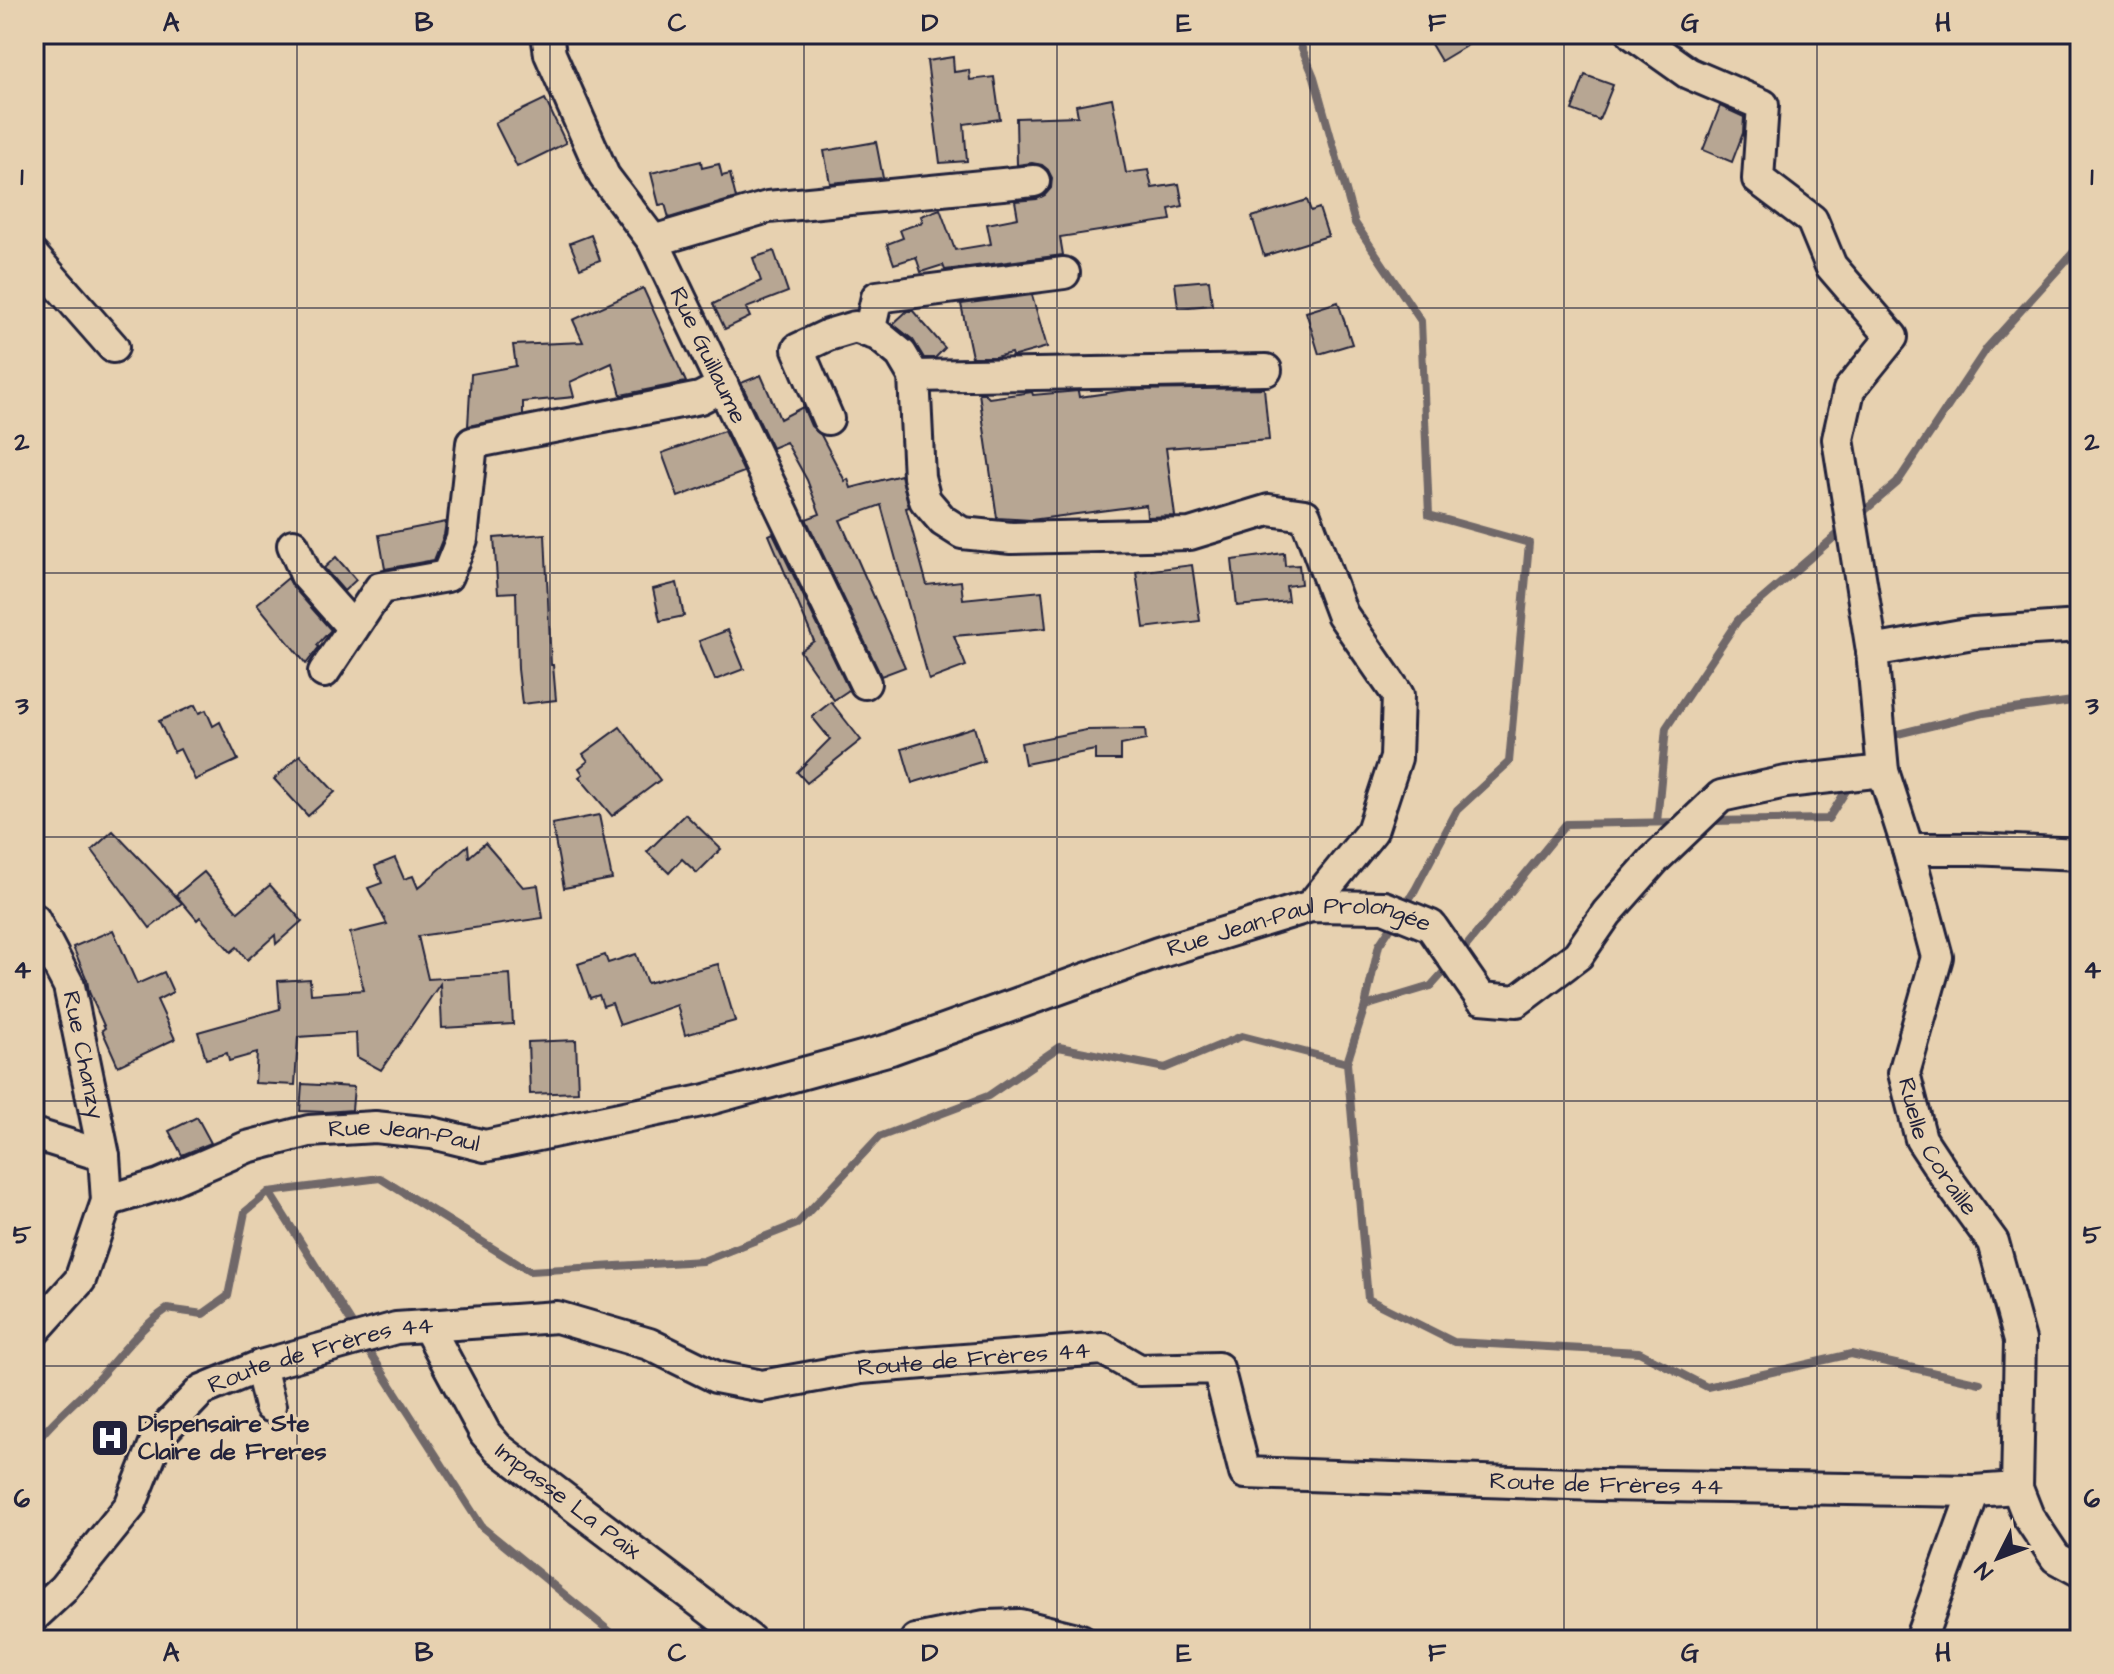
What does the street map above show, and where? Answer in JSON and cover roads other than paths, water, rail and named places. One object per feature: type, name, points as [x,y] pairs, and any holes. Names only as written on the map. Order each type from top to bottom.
[{"type":"street","name":"Rue Guillaume","points":[[547,34],[550,54],[604,176],[653,241],[865,683]]},
{"type":"street","name":"Ruelle Coraille","points":[[1633,34],[1688,73],[1763,105],[1758,179],[1812,220],[1831,266],[1892,337],[1849,390],[1838,439],[1872,651],[1883,771],[1937,957],[1904,1073],[1921,1139],[1993,1242],[2020,1340],[2017,1488],[2028,1516],[2056,1558],[2080,1571]]},
{"type":"street","points":[[653,241],[768,207],[1034,181]]},
{"type":"street","points":[[34,257],[113,347]]},
{"type":"street","points":[[869,332],[877,297],[1064,273]]},
{"type":"street","points":[[828,419],[798,349],[855,327],[878,335],[901,354],[914,376],[919,477],[925,500],[943,521],[962,533],[1011,538],[1190,534],[1269,510],[1305,515],[1342,614],[1398,695],[1396,758],[1372,831],[1311,906]]},
{"type":"street","points":[[914,376],[1266,370]]},
{"type":"street","points":[[324,672],[380,588],[447,576],[462,539],[472,443],[700,398],[723,386]]},
{"type":"street","points":[[293,545],[306,575],[353,628]]},
{"type":"street","points":[[1872,651],[1973,633],[2080,626]]},
{"type":"street","name":"Rue Jean-Paul Prolongée","points":[[706,1100],[891,1049],[1158,953],[1311,906],[1384,907],[1431,926],[1481,998],[1517,1001],[1578,955],[1607,913],[1654,860],[1721,796],[1786,782],[1883,771]]},
{"type":"street","points":[[1908,849],[2080,854]]},
{"type":"street","name":"Rue Chanzy","points":[[34,919],[69,986],[104,1156],[107,1201]]},
{"type":"street","name":"Rue Jean-Paul","points":[[107,1201],[159,1185],[247,1147],[309,1131],[375,1127],[432,1133],[485,1146],[706,1100]]},
{"type":"street","points":[[34,1134],[104,1156]]},
{"type":"street","points":[[34,1331],[80,1280],[107,1201]]},
{"type":"street","name":"Route de Frères 44","points":[[34,1616],[63,1589],[130,1506],[158,1436],[202,1390],[260,1366],[396,1328],[557,1317],[649,1344],[716,1377],[762,1386],[861,1368],[1103,1349],[1139,1370],[1218,1368],[1245,1473],[1600,1485],[1974,1491],[2017,1488]]},
{"type":"street","name":"Impasse La Paix","points":[[428,1327],[485,1433],[498,1448],[750,1640]]},
{"type":"street","points":[[260,1366],[270,1406]]},
{"type":"street","points":[[1920,1640],[1974,1491]]},
{"type":"street","points":[[916,1640],[985,1626],[1081,1640]]},
{"type":"waterway","points":[[1296,34],[1314,77],[1355,223],[1421,321],[1429,515],[1529,543],[1509,762],[1457,810],[1404,907]]},
{"type":"waterway","points":[[1856,518],[1897,483],[1987,348],[2080,245]]},
{"type":"waterway","points":[[1657,822],[1666,728],[1738,620],[1846,527]]},
{"type":"waterway","points":[[1885,737],[1984,713],[2080,700]]},
{"type":"waterway","points":[[1709,821],[1828,819],[1851,783]]},
{"type":"waterway","points":[[1459,955],[1566,824],[1683,822]]},
{"type":"waterway","points":[[1397,918],[1379,945],[1365,1006],[1347,1063],[1368,1299],[1454,1342],[1639,1352],[1707,1387],[1851,1354],[1980,1383]]},
{"type":"waterway","points":[[1365,1006],[1431,986],[1450,965]]},
{"type":"waterway","points":[[34,1445],[138,1334],[167,1309],[203,1314],[228,1296],[245,1212],[269,1192],[380,1178],[529,1271],[703,1261],[797,1224],[879,1137],[988,1096],[1059,1047],[1165,1068],[1242,1036],[1347,1063]]},
{"type":"waterway","points":[[269,1192],[358,1333]]},
{"type":"waterway","points":[[365,1345],[482,1527],[619,1639],[625,1640]]},
{"type":"place","name":"Dispensaire Ste Claire de Freres","points":[[110,1438]]}]
